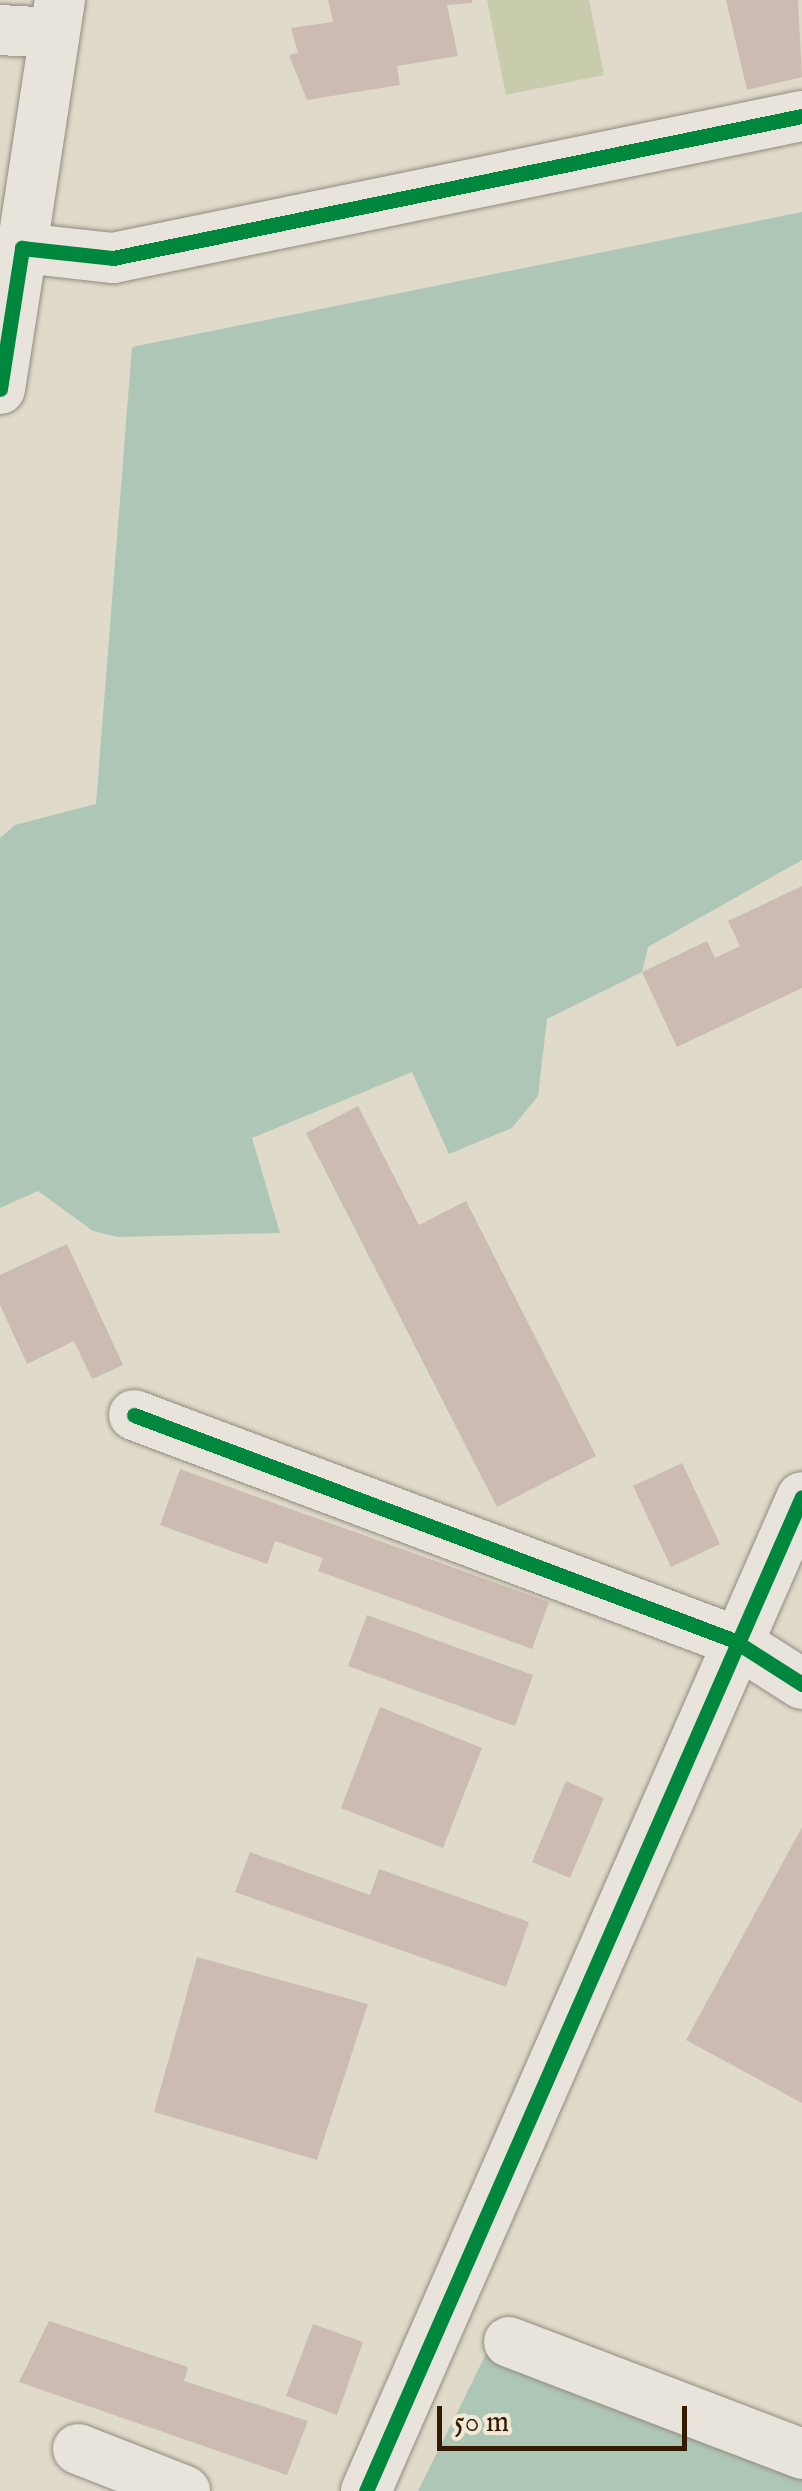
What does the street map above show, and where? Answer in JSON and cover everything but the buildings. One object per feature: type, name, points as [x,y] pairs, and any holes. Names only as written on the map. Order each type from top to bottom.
[{"type":"street","points":[[0,30],[57,16],[11,251],[0,389]]},
{"type":"street","points":[[11,251],[113,258],[802,116]]},
{"type":"street","points":[[134,1416],[733,1640],[802,1684]]},
{"type":"street","points":[[366,2491],[733,1640],[802,1498]]},
{"type":"street","points":[[509,2342],[802,2454]]},
{"type":"street","points":[[78,2449],[185,2491]]},
{"type":"shaded area","points":[[487,0],[589,0],[604,75],[506,95]]},
{"type":"shaded area","points":[[802,212],[802,860],[648,947],[642,972],[547,1019],[538,1096],[512,1128],[449,1154],[412,1072],[252,1138],[280,1233],[118,1237],[93,1231],[38,1191],[0,1208],[0,838],[15,825],[96,804],[132,347]]},
{"type":"shaded area","points":[[486,2354],[802,2474],[802,2491],[418,2491]]},
{"type":"cycle path","points":[[0,389],[22,248],[113,258],[802,116]]},
{"type":"cycle path","points":[[134,1415],[733,1640],[802,1684]]},
{"type":"cycle path","points":[[366,2491],[802,1497]]}]
